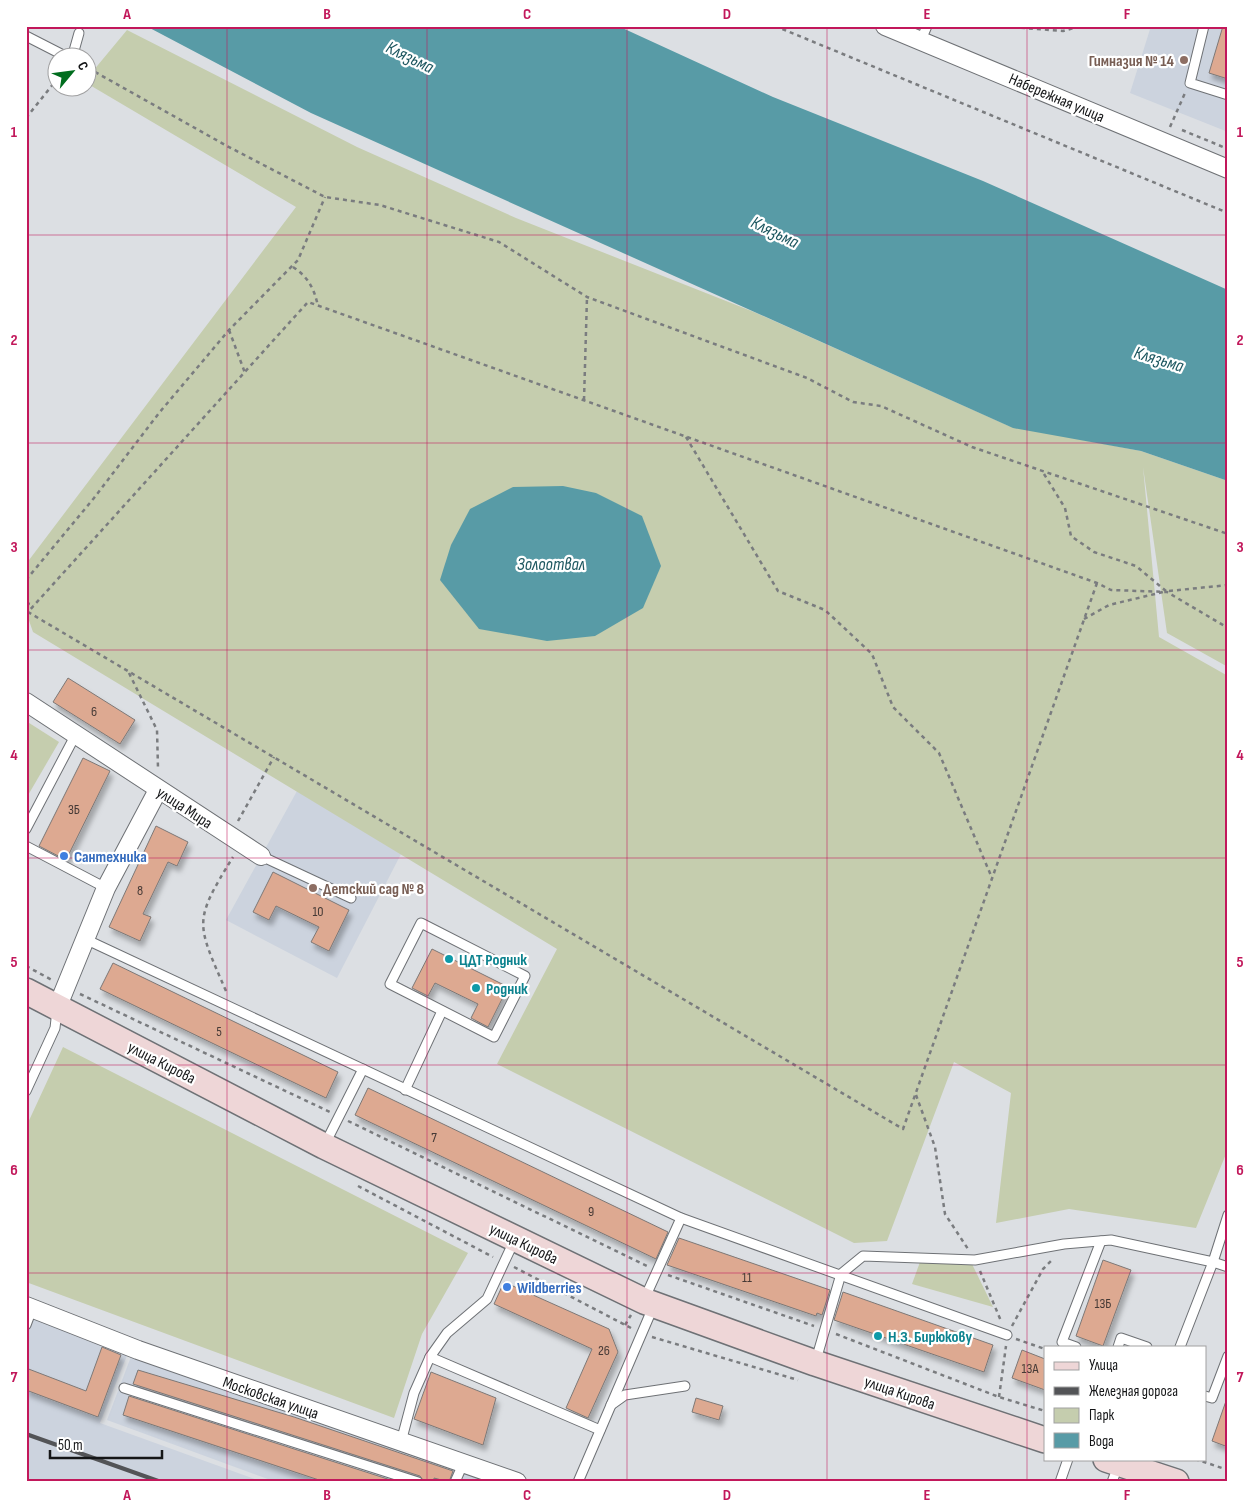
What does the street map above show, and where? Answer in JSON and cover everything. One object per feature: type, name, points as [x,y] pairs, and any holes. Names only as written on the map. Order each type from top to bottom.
[{"type":"street","name":"Набережная улица","points":[[885,26],[924,33],[1162,142],[1228,169]]},
{"type":"street","name":"улица Мира","points":[[26,702],[261,856]]},
{"type":"street","points":[[61,998],[106,888],[158,790]]},
{"type":"street","name":"улица Кирова","points":[[26,991],[61,998],[324,1146],[649,1303],[815,1363],[1044,1440]]},
{"type":"street","name":"Московская улица","points":[[28,1313],[517,1482]]},
{"type":"street","points":[[1122,1466],[1174,1481]]},
{"type":"lane","points":[[1204,26],[1190,83],[1228,95]]},
{"type":"lane","points":[[74,48],[79,33]]},
{"type":"lane","points":[[26,36],[51,48]]},
{"type":"lane","points":[[26,828],[76,734]]},
{"type":"lane","points":[[26,846],[106,888]]},
{"type":"lane","name":"улица Мира","points":[[261,856],[351,898]]},
{"type":"lane","points":[[421,923],[525,976],[494,1037],[442,1011],[390,984],[421,923]]},
{"type":"lane","points":[[85,940],[681,1218],[1007,1335]]},
{"type":"lane","points":[[26,1091],[55,1028],[61,998]]},
{"type":"lane","points":[[405,1090],[442,1011]]},
{"type":"lane","points":[[324,1146],[364,1069]]},
{"type":"lane","points":[[1180,1346],[1213,1262],[1228,1216]]},
{"type":"lane","points":[[578,1482],[611,1405],[649,1303],[658,1271],[681,1218]]},
{"type":"lane","points":[[401,1442],[414,1393],[430,1357],[447,1333],[487,1300],[515,1239]]},
{"type":"lane","points":[[815,1363],[841,1274],[863,1256],[975,1260],[1077,1243],[1111,1240],[1228,1267]]},
{"type":"lane","points":[[1073,1346],[1062,1342],[1101,1241]]},
{"type":"lane","points":[[1118,1346],[1121,1338],[1144,1346]]},
{"type":"lane","points":[[1206,1396],[1212,1398],[1228,1356]]},
{"type":"lane","points":[[430,1357],[600,1430]]},
{"type":"lane","points":[[611,1405],[630,1394],[685,1386]]},
{"type":"lane","points":[[124,1388],[418,1482]]},
{"type":"lane","points":[[1060,1482],[1068,1460]]},
{"type":"lane","points":[[455,1482],[463,1464]]},
{"type":"path","points":[[775,26],[1228,213]]},
{"type":"path","points":[[997,26],[1063,31],[1082,26]]},
{"type":"path","points":[[98,74],[227,146],[325,197],[380,205],[499,242],[587,298],[808,378],[853,402],[881,406],[972,447],[1228,534]]},
{"type":"path","points":[[1162,142],[1190,83]]},
{"type":"path","points":[[26,118],[48,90]]},
{"type":"path","points":[[26,580],[94,498],[159,413],[229,330],[298,260],[325,197]]},
{"type":"path","points":[[292,267],[303,274],[314,289],[318,306]]},
{"type":"path","points":[[584,400],[587,298]]},
{"type":"path","points":[[1097,583],[903,1129],[28,612],[308,302],[1097,583],[1111,590],[1167,592]]},
{"type":"path","points":[[229,330],[245,373]]},
{"type":"path","points":[[686,436],[778,591],[825,610],[872,654],[893,707],[939,753],[992,878]]},
{"type":"path","points":[[1044,473],[1066,508],[1071,536],[1094,552],[1136,566],[1167,592],[1228,628]]},
{"type":"path","points":[[1084,619],[1109,605],[1167,592],[1228,585]]},
{"type":"path","points":[[26,603],[35,605]]},
{"type":"path","points":[[128,671],[157,730],[158,790]]},
{"type":"path","points":[[233,1009],[208,951],[203,936],[202,918],[207,899],[274,757]]},
{"type":"path","points":[[26,966],[61,998],[340,1117],[658,1271],[824,1330],[999,1397],[1044,1411]]},
{"type":"path","points":[[916,1094],[935,1148],[945,1214],[975,1260],[1007,1335],[1044,1349]]},
{"type":"path","points":[[999,1397],[1007,1335],[1043,1269],[1058,1255],[1077,1243]]},
{"type":"path","points":[[1198,1460],[1228,1470]]},
{"type":"shaded area","name":"Гимназия № 14","points":[[1151,26],[1228,26],[1228,132],[1130,93]]},
{"type":"shaded area","name":"Детский сад № 8","points":[[297,791],[401,854],[337,978],[226,920]]},
{"type":"shaded area","points":[[26,1313],[128,1353],[100,1423],[263,1482],[26,1482]]},
{"type":"shaded area","points":[[132,1354],[497,1482],[276,1482],[107,1420]]},
{"type":"green space","points":[[127,30],[357,147],[516,218],[754,312],[1009,426],[1141,451],[1228,481],[1228,667],[1167,633],[1143,467],[1159,637],[1228,676],[1228,1149],[1196,1228],[1069,1209],[996,1223],[1011,1093],[954,1062],[887,1241],[854,1243],[497,1064],[557,949],[33,632],[26,612],[26,564],[296,207],[98,90],[98,65]]},
{"type":"green space","points":[[26,721],[59,742],[27,797],[26,797]]},
{"type":"green space","points":[[63,1047],[468,1253],[422,1334],[394,1418],[26,1282],[26,1127]]},
{"type":"green space","points":[[920,1262],[972,1264],[993,1307],[912,1284]]},
{"type":"water","name":"Клязьма","points":[[146,26],[618,26],[773,97],[983,181],[1228,290],[1228,481],[1141,451],[1013,428],[311,113]]},
{"type":"water","name":"Золоотвал","points":[[563,486],[596,493],[642,516],[661,566],[643,608],[595,636],[547,641],[479,629],[440,580],[451,545],[470,509],[513,487]]},
{"type":"building","points":[[1223,26],[1228,26],[1228,79],[1209,73]]},
{"type":"building","points":[[68,678],[135,720],[120,744],[53,702]]},
{"type":"building","points":[[83,758],[110,771],[66,860],[39,846]]},
{"type":"building","points":[[156,826],[188,842],[177,866],[168,862],[143,914],[151,917],[140,941],[109,927]]},
{"type":"building","name":"Детский сад № 8","points":[[273,872],[349,910],[329,951],[311,942],[319,927],[276,906],[269,920],[253,912]]},
{"type":"building","name":"Родник","points":[[432,949],[508,987],[488,1027],[471,1018],[478,1004],[435,983],[428,996],[412,988]]},
{"type":"building","points":[[113,963],[338,1072],[326,1098],[100,989]]},
{"type":"building","points":[[368,1088],[668,1232],[656,1259],[355,1115]]},
{"type":"building","points":[[679,1238],[830,1290],[822,1315],[817,1313],[816,1316],[667,1265]]},
{"type":"building","points":[[1103,1260],[1131,1270],[1103,1346],[1076,1336]]},
{"type":"building","points":[[504,1282],[609,1329],[618,1352],[588,1418],[566,1408],[592,1349],[494,1304]]},
{"type":"building","points":[[843,1292],[993,1345],[984,1372],[834,1320]]},
{"type":"building","points":[[102,1347],[121,1355],[98,1417],[26,1390],[26,1368],[86,1391]]},
{"type":"building","points":[[1022,1350],[1044,1359],[1044,1390],[1012,1378]]},
{"type":"building","points":[[138,1370],[294,1417],[453,1471],[449,1482],[434,1478],[434,1482],[424,1482],[420,1476],[133,1384]]},
{"type":"building","points":[[431,1372],[496,1398],[483,1445],[414,1419]]},
{"type":"building","points":[[129,1396],[397,1482],[325,1482],[123,1415]]},
{"type":"building","points":[[696,1398],[723,1406],[719,1420],[692,1412]]},
{"type":"building","points":[[1226,1401],[1228,1401],[1228,1447],[1212,1441]]},
{"type":"railway","points":[[26,1434],[161,1482]]},
{"type":"place","name":"Гимназия № 14","points":[[1184,60]]},
{"type":"place","name":"Сантехника","points":[[64,856]]},
{"type":"place","name":"Детский сад № 8","points":[[313,888]]},
{"type":"place","name":"ЦДТ Родник","points":[[449,959]]},
{"type":"place","name":"Родник","points":[[476,988]]},
{"type":"place","name":"Wildberries","points":[[507,1287]]},
{"type":"place","name":"Н.З. Бирюкову","points":[[878,1336]]}]
